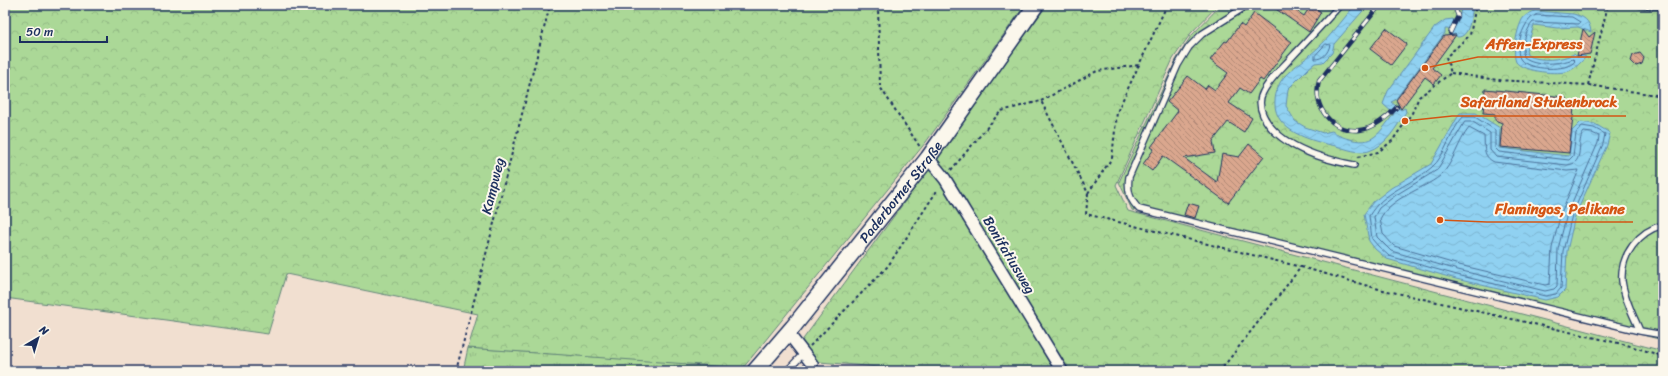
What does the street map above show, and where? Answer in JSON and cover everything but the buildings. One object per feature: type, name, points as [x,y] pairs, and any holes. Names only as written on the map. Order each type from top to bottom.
[{"type":"main road","name":"Paderborner Straße","points":[[755,371],[788,333],[928,158],[1036,5]]},
{"type":"street","name":"Bonifatiusweg","points":[[928,158],[945,179],[1062,371]]},
{"type":"street","points":[[788,333],[812,364]]},
{"type":"lane","points":[[1248,5],[1202,34],[1189,47],[1178,65],[1129,177],[1127,186],[1129,196],[1139,209],[1663,335]]},
{"type":"lane","points":[[1340,5],[1278,72],[1263,92],[1260,104],[1266,121],[1284,139],[1304,150],[1329,160],[1354,165]]},
{"type":"lane","points":[[1641,5],[1663,6]]},
{"type":"lane","points":[[1640,330],[1628,303],[1622,280],[1624,266],[1630,248],[1640,237],[1656,227],[1663,225]]},
{"type":"lane","points":[[787,371],[804,353]]},
{"type":"path","name":"Kampweg","points":[[456,371],[550,5]]},
{"type":"path","points":[[878,5],[880,87],[928,158]]},
{"type":"path","points":[[1167,5],[1117,112],[1112,158],[1088,193],[1086,214],[1301,267],[1379,289],[1619,344],[1663,356]]},
{"type":"path","points":[[1451,73],[1446,57],[1470,35],[1476,5]]},
{"type":"path","points":[[1588,85],[1608,5]]},
{"type":"path","points":[[804,353],[888,266],[945,179],[1001,111],[1041,101],[1097,71],[1139,65]]},
{"type":"path","points":[[1354,165],[1354,158],[1378,152],[1392,141],[1412,113],[1419,97],[1451,73],[1497,80],[1588,85],[1663,96]]},
{"type":"path","points":[[1041,101],[1088,193]]},
{"type":"path","points":[[1220,371],[1301,267]]},
{"type":"green space","points":[[5,5],[1025,5],[926,142],[743,368],[468,348],[478,314],[286,274],[268,334],[5,298]]},
{"type":"green space","points":[[1047,5],[1218,5],[1191,33],[1173,59],[1116,185],[1128,211],[1663,351],[1663,371],[1069,371],[1059,357],[1053,371],[927,371],[819,362],[801,342]]},
{"type":"green space","points":[[1221,5],[1663,5],[1663,340],[1132,210],[1119,182],[1176,60],[1191,36]]},
{"type":"green space","points":[[468,348],[743,368],[740,371],[463,371]]},
{"type":"water","points":[[1355,5],[1368,5],[1334,44],[1332,53],[1323,62],[1315,63],[1288,89],[1286,106],[1295,121],[1305,127],[1323,133],[1332,131],[1337,135],[1359,141],[1372,138],[1382,129],[1394,114],[1383,104],[1388,91],[1435,27],[1445,20],[1453,19],[1454,21],[1458,22],[1462,5],[1473,6],[1469,25],[1465,34],[1457,37],[1455,34],[1452,35],[1448,29],[1445,29],[1445,33],[1395,100],[1391,102],[1401,110],[1405,108],[1406,112],[1395,129],[1381,144],[1365,152],[1348,150],[1312,140],[1290,130],[1282,122],[1277,113],[1275,101],[1278,87],[1284,77],[1322,44]]},
{"type":"water","points":[[1535,11],[1573,14],[1583,17],[1588,22],[1591,32],[1578,27],[1557,28],[1534,25],[1526,50],[1527,55],[1538,59],[1557,59],[1574,54],[1577,57],[1580,55],[1586,57],[1574,68],[1569,71],[1550,73],[1526,68],[1516,62],[1515,48],[1519,26],[1525,16]]},
{"type":"water","points":[[1460,113],[1476,113],[1500,128],[1499,148],[1569,156],[1572,131],[1581,122],[1595,124],[1610,133],[1607,145],[1575,216],[1567,251],[1565,290],[1558,297],[1545,300],[1456,279],[1387,259],[1375,249],[1369,241],[1364,214],[1373,202],[1391,188],[1431,164]]},
{"type":"railway","points":[[1380,5],[1319,81],[1319,100],[1326,116],[1333,123],[1350,130],[1360,130],[1375,125],[1397,107]]},
{"type":"railway","points":[[1450,33],[1458,16],[1454,5]]},
{"type":"place","name":"Affen-Express","points":[[1425,68]]},
{"type":"place","name":"Safariland Stukenbrock","points":[[1405,121]]},
{"type":"place","name":"Flamingos, Pelikane","points":[[1440,220]]}]
